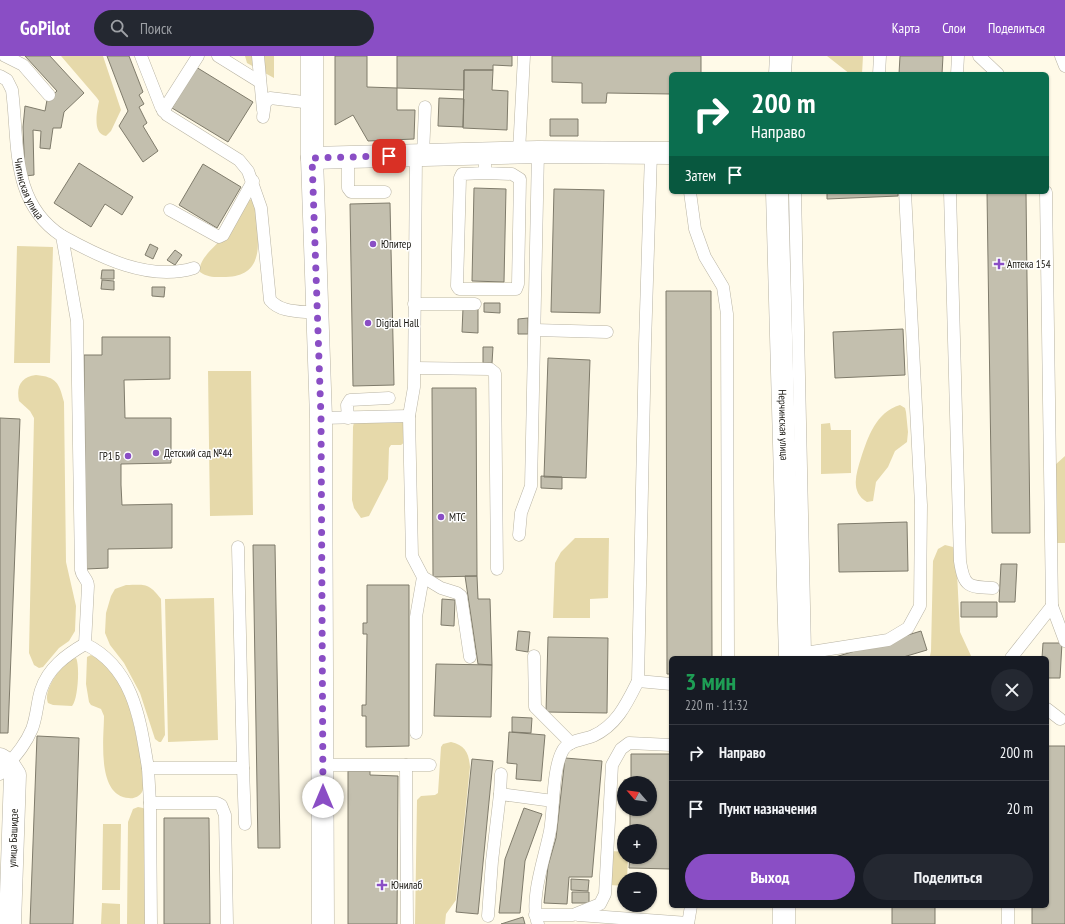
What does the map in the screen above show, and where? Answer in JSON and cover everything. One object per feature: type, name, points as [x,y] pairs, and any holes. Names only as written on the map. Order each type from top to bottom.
[{"type":"street","points":[[312,56],[312,158],[316,313],[321,418],[324,924]]},
{"type":"street","points":[[780,72],[781,56]]},
{"type":"street","points":[[312,158],[420,155],[485,164],[529,152],[661,153]]},
{"type":"street","name":"Нерчинская улица","points":[[777,194],[795,655]]},
{"type":"street","name":"улица Башидзе","points":[[3,766],[15,775],[10,924]]},
{"type":"street","points":[[784,908],[784,924]]},
{"type":"lane","points":[[6,56],[23,64],[49,95]]},
{"type":"lane","points":[[141,56],[163,111],[239,160],[248,171],[253,181],[261,208],[270,300],[275,306],[285,310],[316,313]]},
{"type":"lane","points":[[163,111],[198,56]]},
{"type":"lane","points":[[218,56],[260,82]]},
{"type":"lane","points":[[258,56],[263,117],[265,103],[270,98],[312,103]]},
{"type":"lane","points":[[519,535],[521,513],[531,486],[532,377],[535,330],[524,56]]},
{"type":"lane","points":[[879,72],[880,56]]},
{"type":"lane","points":[[980,56],[996,72]]},
{"type":"lane","points":[[1061,56],[1065,66]]},
{"type":"lane","name":"Читинская улица","points":[[0,76],[7,80],[12,90],[18,163],[23,185],[46,223],[62,236],[92,252],[118,263],[161,272],[180,273],[194,268]]},
{"type":"lane","points":[[425,107],[420,155],[414,304],[414,397],[409,416],[410,528],[412,556],[423,577],[441,588],[457,593],[461,596],[470,657]]},
{"type":"lane","points":[[661,153],[645,344],[638,681],[623,712],[609,726],[593,736],[571,743],[563,750],[558,763],[550,832],[542,860],[537,920],[573,915],[688,923],[691,908]]},
{"type":"lane","points":[[348,156],[348,188],[351,192],[385,192]]},
{"type":"lane","points":[[485,164],[512,174],[520,179],[518,284],[516,289],[459,289],[457,286],[460,178],[462,174],[485,164]]},
{"type":"lane","points":[[170,210],[219,237],[223,235],[253,181]]},
{"type":"lane","points":[[690,194],[695,229],[704,256],[722,286],[727,314],[728,656]]},
{"type":"lane","points":[[795,194],[795,655],[888,640],[908,628],[920,606],[921,505],[905,194]]},
{"type":"lane","points":[[950,194],[960,561],[962,575],[966,583],[971,587],[993,588]]},
{"type":"lane","points":[[1046,194],[1052,606],[1065,642]]},
{"type":"lane","points":[[62,236],[77,321],[81,574],[88,582],[85,644]]},
{"type":"lane","points":[[414,304],[475,304]]},
{"type":"lane","points":[[535,330],[607,332]]},
{"type":"lane","points":[[415,368],[490,369],[495,373],[497,569]]},
{"type":"lane","points":[[348,418],[347,405],[350,400],[388,398]]},
{"type":"lane","points":[[321,418],[409,416]]},
{"type":"lane","points":[[238,547],[245,824]]},
{"type":"lane","points":[[416,733],[416,617],[423,577]]},
{"type":"lane","points":[[1013,656],[1052,606]]},
{"type":"lane","points":[[3,766],[19,753],[32,728],[40,690],[47,676],[66,654],[85,644]]},
{"type":"lane","points":[[85,644],[100,652],[118,669],[131,693],[141,725],[148,768],[150,804],[151,924]]},
{"type":"lane","points":[[534,656],[535,707],[571,743]]},
{"type":"lane","points":[[638,681],[669,684]]},
{"type":"lane","points":[[1049,710],[1060,719]]},
{"type":"lane","points":[[573,915],[600,904],[605,894],[612,765],[617,754],[629,743],[669,745]]},
{"type":"lane","points":[[323,765],[430,765]]},
{"type":"lane","points":[[406,765],[407,924]]},
{"type":"lane","points":[[148,768],[243,768]]},
{"type":"lane","points":[[488,916],[501,774]]},
{"type":"lane","points":[[500,794],[553,801]]},
{"type":"lane","points":[[150,804],[217,803],[221,806],[225,815],[227,924]]},
{"type":"lane","points":[[1008,908],[1008,924]]},
{"type":"shaded area","points":[[61,56],[103,56],[121,110],[111,131],[106,136],[99,131],[96,122],[99,101]]},
{"type":"shaded area","points":[[245,56],[274,56],[274,78],[247,63]]},
{"type":"shaded area","points":[[827,56],[863,56],[862,72],[847,72]]},
{"type":"shaded area","points":[[249,199],[252,200],[256,208],[258,242],[257,253],[249,270],[239,275],[226,277],[209,276],[200,272],[200,267],[204,258],[229,229]]},
{"type":"shaded area","points":[[17,246],[53,247],[50,363],[14,363]]},
{"type":"shaded area","points":[[208,371],[251,371],[253,515],[210,516]]},
{"type":"shaded area","points":[[36,375],[53,379],[60,390],[64,402],[66,562],[76,606],[75,631],[69,641],[59,648],[43,667],[39,668],[34,665],[29,653],[34,418],[30,411],[19,401],[18,396],[19,387],[23,380]]},
{"type":"shaded area","points":[[900,405],[905,408],[906,412],[908,432],[907,442],[895,451],[888,467],[876,482],[873,501],[867,502],[858,493],[856,488],[857,470],[874,426],[885,413]]},
{"type":"shaded area","points":[[403,421],[405,442],[401,445],[391,445],[389,448],[388,479],[369,516],[361,518],[354,508],[352,500],[354,422]]},
{"type":"shaded area","points":[[830,423],[831,430],[851,430],[851,473],[821,474],[821,424]]},
{"type":"shaded area","points":[[1065,456],[1065,543],[1057,543],[1055,465]]},
{"type":"shaded area","points":[[575,538],[609,538],[608,598],[590,599],[590,618],[553,618],[555,563],[561,552]]},
{"type":"shaded area","points":[[945,545],[953,547],[956,553],[960,632],[971,656],[930,656],[933,561],[938,549]]},
{"type":"shaded area","points":[[126,585],[149,587],[161,599],[165,735],[161,742],[155,739],[140,693],[124,663],[110,645],[105,633],[106,613],[111,596],[115,589]]},
{"type":"shaded area","points":[[214,598],[218,740],[168,742],[165,599]]},
{"type":"shaded area","points":[[91,655],[108,667],[117,678],[126,696],[135,730],[143,775],[142,792],[134,798],[118,795],[111,787],[107,777],[103,751],[104,716],[101,709],[91,705],[89,702],[86,684],[87,657]]},
{"type":"shaded area","points":[[76,658],[78,682],[74,703],[72,706],[53,705],[48,703],[48,691],[55,676],[66,664]]},
{"type":"shaded area","points":[[451,742],[460,745],[465,750],[469,758],[470,767],[456,900],[446,914],[445,924],[415,924],[417,800],[421,796],[435,795],[438,793],[441,747],[443,744]]},
{"type":"shaded area","points":[[138,807],[146,810],[147,924],[127,924],[128,822],[133,809]]},
{"type":"shaded area","points":[[103,824],[121,824],[120,890],[102,890]]},
{"type":"shaded area","points":[[612,851],[617,851],[617,864],[628,864],[627,872],[617,872],[617,886],[610,885]]},
{"type":"shaded area","points":[[102,903],[120,904],[120,924],[101,924]]},
{"type":"building","points":[[25,56],[50,56],[84,93],[64,112],[61,128],[53,128],[50,149],[40,148],[41,131],[33,130],[34,175],[25,176],[23,127],[25,106],[45,111],[47,100],[57,91]]},
{"type":"building","points":[[107,56],[129,56],[143,92],[139,95],[144,104],[139,107],[147,123],[143,126],[158,151],[143,162],[119,126],[128,111]]},
{"type":"building","points":[[335,56],[367,56],[367,87],[397,88],[397,110],[415,110],[414,139],[368,141],[353,115],[335,125]]},
{"type":"building","points":[[397,56],[512,56],[512,66],[493,65],[493,70],[464,70],[464,90],[397,88]]},
{"type":"building","points":[[552,56],[701,56],[701,72],[669,72],[669,94],[607,93],[606,103],[582,103],[582,83],[552,82]]},
{"type":"building","points":[[900,56],[943,56],[942,72],[899,72]]},
{"type":"building","points":[[196,67],[253,102],[228,142],[172,108]]},
{"type":"building","points":[[464,70],[493,70],[492,90],[508,91],[507,130],[463,128]]},
{"type":"building","points":[[439,98],[464,99],[463,127],[438,126]]},
{"type":"building","points":[[550,119],[578,119],[578,136],[550,136]]},
{"type":"building","points":[[79,163],[133,197],[122,215],[105,204],[91,227],[54,203]]},
{"type":"building","points":[[203,164],[241,187],[217,228],[179,205]]},
{"type":"building","points":[[474,188],[506,189],[504,282],[472,281]]},
{"type":"building","points":[[554,189],[604,190],[600,313],[551,312]]},
{"type":"building","points":[[827,194],[898,194],[898,196],[827,199]]},
{"type":"building","points":[[987,194],[1026,194],[1030,533],[992,533]]},
{"type":"building","points":[[390,203],[394,385],[353,386],[350,204]]},
{"type":"building","points":[[150,244],[158,248],[153,259],[145,255]]},
{"type":"building","points":[[175,250],[182,255],[175,265],[167,260]]},
{"type":"building","points":[[102,270],[114,270],[114,279],[101,279]]},
{"type":"building","points":[[102,280],[114,281],[114,290],[101,289]]},
{"type":"building","points":[[152,287],[165,287],[164,297],[152,296]]},
{"type":"building","points":[[666,291],[711,291],[712,656],[669,656],[669,674],[667,674]]},
{"type":"building","points":[[484,303],[500,303],[500,313],[484,312]]},
{"type":"building","points":[[463,308],[478,308],[478,333],[462,332]]},
{"type":"building","points":[[528,318],[528,334],[518,334],[518,319]]},
{"type":"building","points":[[903,329],[905,375],[835,378],[833,332]]},
{"type":"building","name":"ГР1 Б","points":[[102,337],[170,337],[170,379],[124,380],[125,418],[171,418],[171,463],[121,464],[121,485],[122,505],[172,504],[172,548],[108,549],[108,568],[86,569],[84,355],[102,355]]},
{"type":"building","points":[[483,347],[493,347],[492,363],[483,363]]},
{"type":"building","points":[[548,358],[590,360],[586,478],[544,477]]},
{"type":"building","points":[[432,388],[476,388],[477,576],[433,577]]},
{"type":"building","points":[[0,418],[20,419],[8,733],[0,733]]},
{"type":"building","points":[[541,476],[562,477],[562,489],[541,488]]},
{"type":"building","points":[[907,522],[908,571],[839,572],[838,524]]},
{"type":"building","points":[[253,545],[275,545],[280,848],[258,848]]},
{"type":"building","points":[[1001,564],[1017,564],[1015,602],[999,602]]},
{"type":"building","points":[[465,576],[477,576],[478,599],[490,599],[492,665],[478,664]]},
{"type":"building","points":[[367,585],[409,585],[409,746],[366,747],[366,716],[362,716],[362,705],[366,705],[367,634],[363,634],[363,623],[367,623]]},
{"type":"building","points":[[442,599],[455,600],[454,626],[441,625]]},
{"type":"building","points":[[961,602],[997,602],[997,617],[961,617]]},
{"type":"building","points":[[518,631],[530,632],[528,652],[516,650]]},
{"type":"building","points":[[921,631],[927,650],[907,656],[839,656]]},
{"type":"building","points":[[548,637],[608,638],[607,713],[546,712]]},
{"type":"building","points":[[1043,643],[1062,643],[1060,678],[1049,678],[1049,656],[1042,656]]},
{"type":"building","points":[[436,664],[492,665],[491,717],[434,716]]},
{"type":"building","points":[[512,717],[532,718],[531,733],[512,732]]},
{"type":"building","points":[[509,732],[545,735],[541,781],[516,779],[517,764],[507,763]]},
{"type":"building","points":[[37,736],[79,738],[73,924],[30,924]]},
{"type":"building","points":[[1049,746],[1065,746],[1065,924],[1032,924],[1032,908],[1049,908]]},
{"type":"building","points":[[631,754],[669,754],[669,869],[629,868],[629,864],[657,864],[657,824],[630,824],[630,816],[657,816],[657,776],[631,776]]},
{"type":"building","points":[[565,758],[602,761],[592,877],[569,877],[567,904],[544,903],[548,866],[556,838]]},
{"type":"building","points":[[472,759],[493,761],[478,914],[456,912]]},
{"type":"building","points":[[348,771],[370,771],[370,775],[398,776],[397,924],[348,924]]},
{"type":"building","points":[[524,808],[542,814],[525,861],[520,913],[499,913],[505,859]]},
{"type":"building","points":[[164,818],[209,818],[210,924],[164,924]]},
{"type":"building","points":[[571,879],[589,880],[588,891],[571,890]]},
{"type":"building","points":[[572,892],[589,892],[589,903],[572,903]]},
{"type":"building","points":[[892,908],[935,908],[935,924],[892,924]]},
{"type":"building","points":[[523,917],[525,924],[501,924]]},
{"type":"place","name":"Юпитер","points":[[373,244]]},
{"type":"place","name":"Аптека 154","points":[[999,264]]},
{"type":"place","name":"Digital Hall","points":[[368,323]]},
{"type":"place","name":"Детский сад №44","points":[[156,453]]},
{"type":"place","name":"ГР1 Б","points":[[128,456]]},
{"type":"place","name":"МТС","points":[[441,517]]},
{"type":"place","name":"Юнилаб","points":[[382,885]]},
{"type":"route","points":[[323,797],[321,418],[316,313],[312,158],[389,156]]}]
